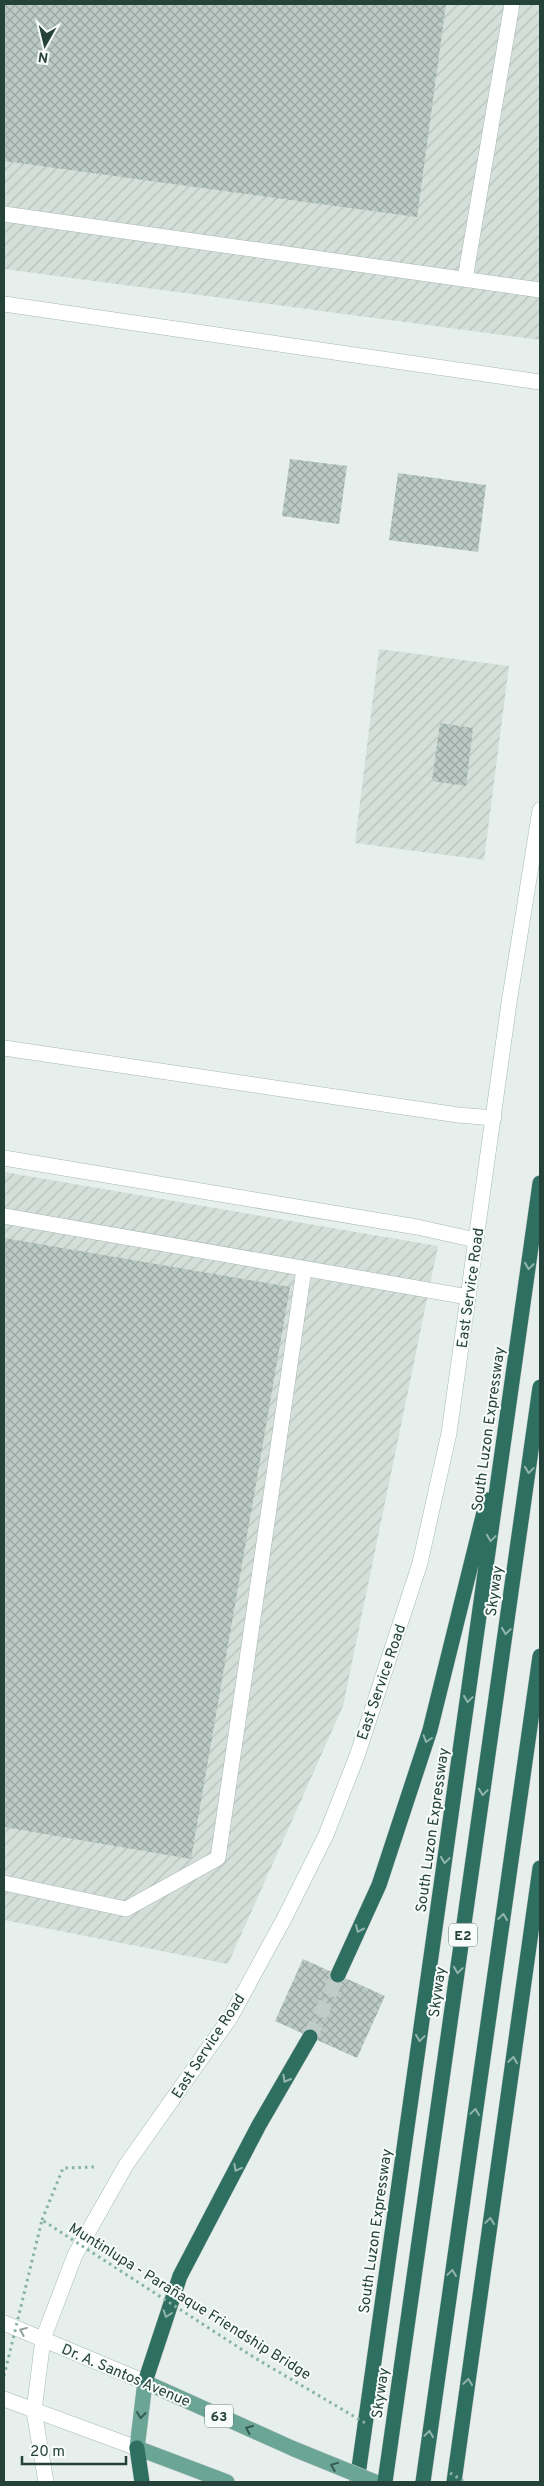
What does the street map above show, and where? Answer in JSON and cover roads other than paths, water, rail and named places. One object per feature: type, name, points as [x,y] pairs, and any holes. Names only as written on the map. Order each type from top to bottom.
[{"type":"highway","name":"South Luzon Expressway","points":[[357,2482],[540,1183]]},
{"type":"highway","name":"Skyway","points":[[385,2482],[540,1387]]},
{"type":"highway","points":[[338,1975],[379,1885],[430,1730],[507,1420]]},
{"type":"highway","name":"E2","points":[[423,2482],[540,1656]]},
{"type":"highway","points":[[451,2477],[540,1868]]},
{"type":"highway","points":[[145,2382],[180,2276],[259,2125],[310,2037]]},
{"type":"highway","points":[[137,2448],[142,2482]]},
{"type":"main road","points":[[464,279],[512,4]]},
{"type":"main road","points":[[4,214],[540,290]]},
{"type":"main road","points":[[4,304],[540,382]]},
{"type":"main road","name":"East Service Road","points":[[46,2482],[34,2411],[43,2339],[75,2255],[126,2166],[230,2018],[285,1917],[326,1835],[360,1746],[420,1563],[449,1433],[509,1003],[540,810]]},
{"type":"main road","points":[[4,1048],[458,1115],[494,1118]]},
{"type":"main road","points":[[4,1158],[417,1227],[476,1240]]},
{"type":"main road","points":[[4,1216],[468,1297]]},
{"type":"main road","points":[[4,1883],[126,1909],[218,1858],[304,1269]]},
{"type":"main road","name":"Dr. A. Santos Avenue","points":[[4,2323],[145,2382],[294,2449],[375,2482]]},
{"type":"main road","points":[[137,2448],[145,2382]]},
{"type":"main road","points":[[4,2399],[227,2482]]},
{"type":"tunnel","points":[[310,2037],[338,1975]]}]
